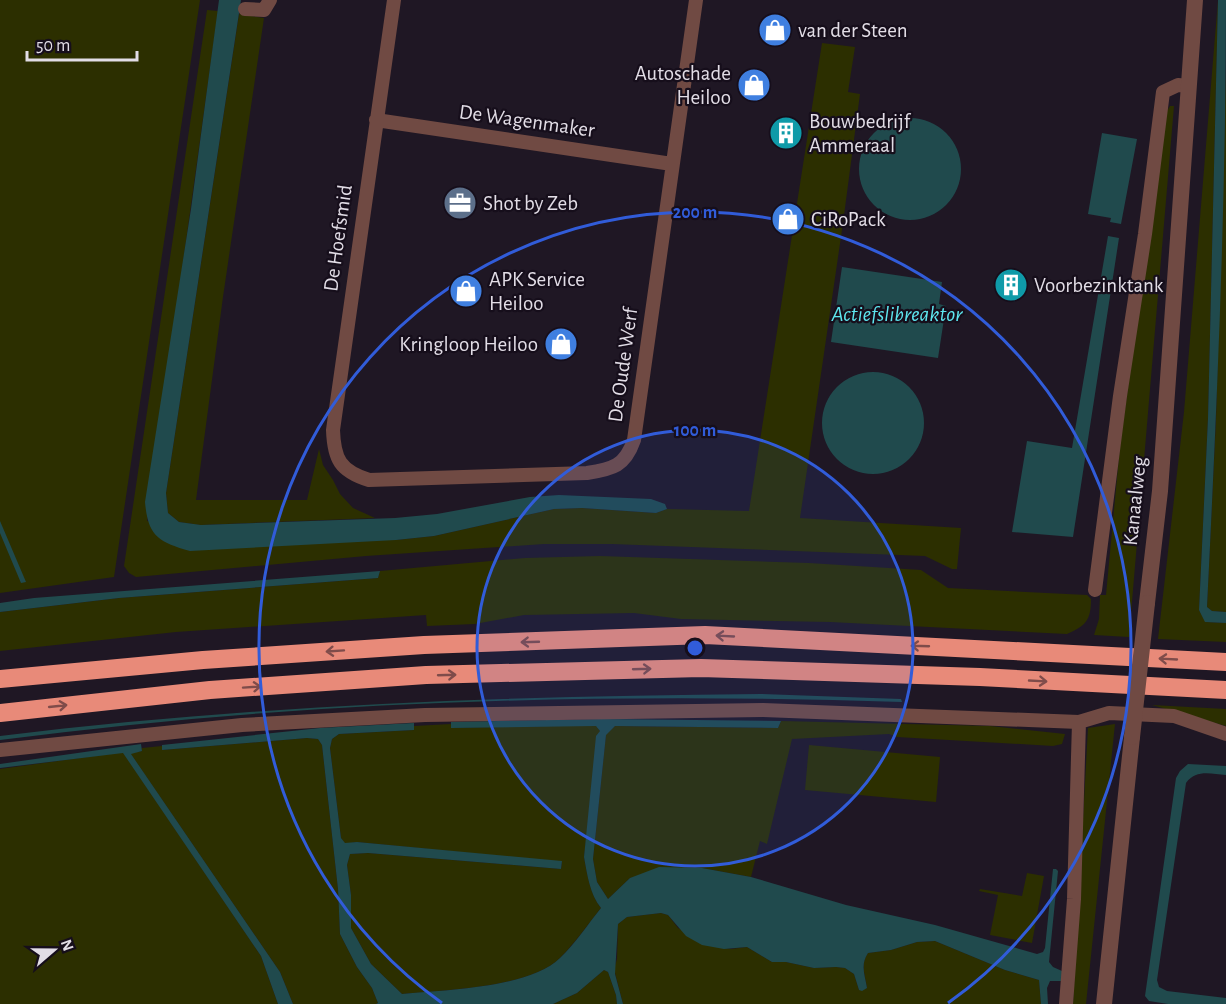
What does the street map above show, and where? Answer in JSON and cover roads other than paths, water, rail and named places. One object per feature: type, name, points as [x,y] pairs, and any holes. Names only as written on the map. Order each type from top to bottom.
[{"type":"highway","points":[[0,679],[203,660],[423,645],[705,635],[1226,662]]},
{"type":"highway","points":[[0,713],[210,690],[426,675],[701,668],[980,677],[1226,690]]},
{"type":"street","points":[[245,9],[264,10],[270,0]]},
{"type":"street","name":"De Hoefsmid","points":[[353,475],[341,465],[334,449],[333,430],[394,0]]},
{"type":"street","name":"De Oude Werf","points":[[353,475],[369,480],[587,473],[622,464],[634,440],[696,0]]},
{"type":"street","name":"Kanaalweg","points":[[1104,1004],[1160,491],[1195,0]]},
{"type":"street","points":[[1095,590],[1163,92],[1178,85],[1189,86]]},
{"type":"street","name":"De Wagenmaker","points":[[376,120],[672,164]]},
{"type":"street","points":[[0,750],[242,725],[425,715],[763,710],[1079,722],[1109,713],[1174,716],[1226,734]]},
{"type":"street","points":[[1066,1004],[1074,899],[1079,722]]},
{"type":"water","points":[[219,0],[241,0],[166,493],[168,513],[179,522],[201,525],[395,518],[437,514],[530,497],[559,495],[651,499],[665,504],[667,509],[656,513],[582,508],[554,509],[434,536],[190,551],[162,541],[157,536],[149,523],[145,502],[191,209]]},
{"type":"water","points":[[1218,0],[1226,0],[1223,228],[1207,607],[1212,611],[1226,612],[1226,623],[1205,622],[1199,610],[1208,418]]},
{"type":"water","points":[[910,118],[939,126],[953,140],[961,169],[953,198],[939,212],[910,220],[881,212],[867,198],[859,169],[867,140],[881,126]]},
{"type":"water","points":[[1102,133],[1137,139],[1121,224],[1110,222],[1111,218],[1088,214]]},
{"type":"water","points":[[1108,236],[1119,238],[1073,537],[1012,532],[1027,441],[1072,448]]},
{"type":"water","name":"Actiefslibreaktor","points":[[842,267],[942,282],[939,304],[946,306],[938,358],[831,342]]},
{"type":"water","points":[[873,372],[893,376],[909,387],[920,403],[924,423],[920,443],[909,459],[893,470],[873,474],[853,470],[837,459],[826,443],[822,423],[826,403],[837,387],[853,376]]},
{"type":"water","points":[[0,521],[26,582],[21,583],[0,533]]},
{"type":"water","points":[[380,571],[378,578],[119,598],[0,612],[0,603],[34,598]]},
{"type":"water","points":[[761,694],[901,699],[902,702],[676,698],[450,703],[224,716],[0,740],[0,736],[95,725],[380,704],[570,697]]},
{"type":"water","points":[[602,719],[781,721],[778,728],[615,726],[606,735],[593,859],[597,882],[608,899],[630,878],[659,867],[702,868],[751,877],[846,905],[935,925],[1037,954],[1043,952],[1045,948],[1053,869],[1056,869],[1058,871],[1049,962],[1053,967],[1062,971],[1062,981],[1050,981],[1047,988],[1048,1004],[1041,1004],[1039,980],[1005,970],[935,941],[917,942],[891,950],[868,953],[864,966],[867,988],[862,991],[859,990],[854,974],[845,968],[814,968],[786,962],[772,962],[747,947],[724,949],[702,945],[686,936],[668,915],[661,913],[627,917],[618,924],[615,974],[623,1004],[617,1004],[608,972],[604,970],[577,993],[553,1004],[376,1004],[378,1003],[372,988],[357,967],[340,934],[338,889],[322,745],[318,739],[162,750],[162,745],[320,728],[414,723],[414,730],[339,734],[332,739],[330,748],[341,838],[345,843],[357,842],[562,861],[561,869],[368,853],[350,854],[347,865],[351,895],[351,928],[371,964],[402,994],[486,986],[529,976],[560,958],[601,908],[592,891],[584,857],[596,736],[600,731],[596,726],[451,728],[451,722]]},
{"type":"water","points":[[141,744],[142,751],[131,754],[280,972],[293,1004],[278,1004],[261,956],[123,753],[0,768],[0,764]]},
{"type":"water","points":[[1188,764],[1226,766],[1226,775],[1199,774],[1186,783],[1157,980],[1159,987],[1167,991],[1226,998],[1226,1004],[1168,1004],[1149,1001],[1145,996],[1176,778]]},
{"type":"place","name":"van der Steen","points":[[775,30]]},
{"type":"place","name":"Autoschade Heiloo","points":[[754,85]]},
{"type":"place","name":"Bouwbedrijf Ammeraal","points":[[786,133]]},
{"type":"place","name":"Shot by Zeb","points":[[460,203]]},
{"type":"place","name":"CiRoPack","points":[[788,219]]},
{"type":"place","name":"Voorbezinktank","points":[[1011,285]]},
{"type":"place","name":"APK Service Heiloo","points":[[466,291]]},
{"type":"place","name":"Kringloop Heiloo","points":[[561,344]]}]
